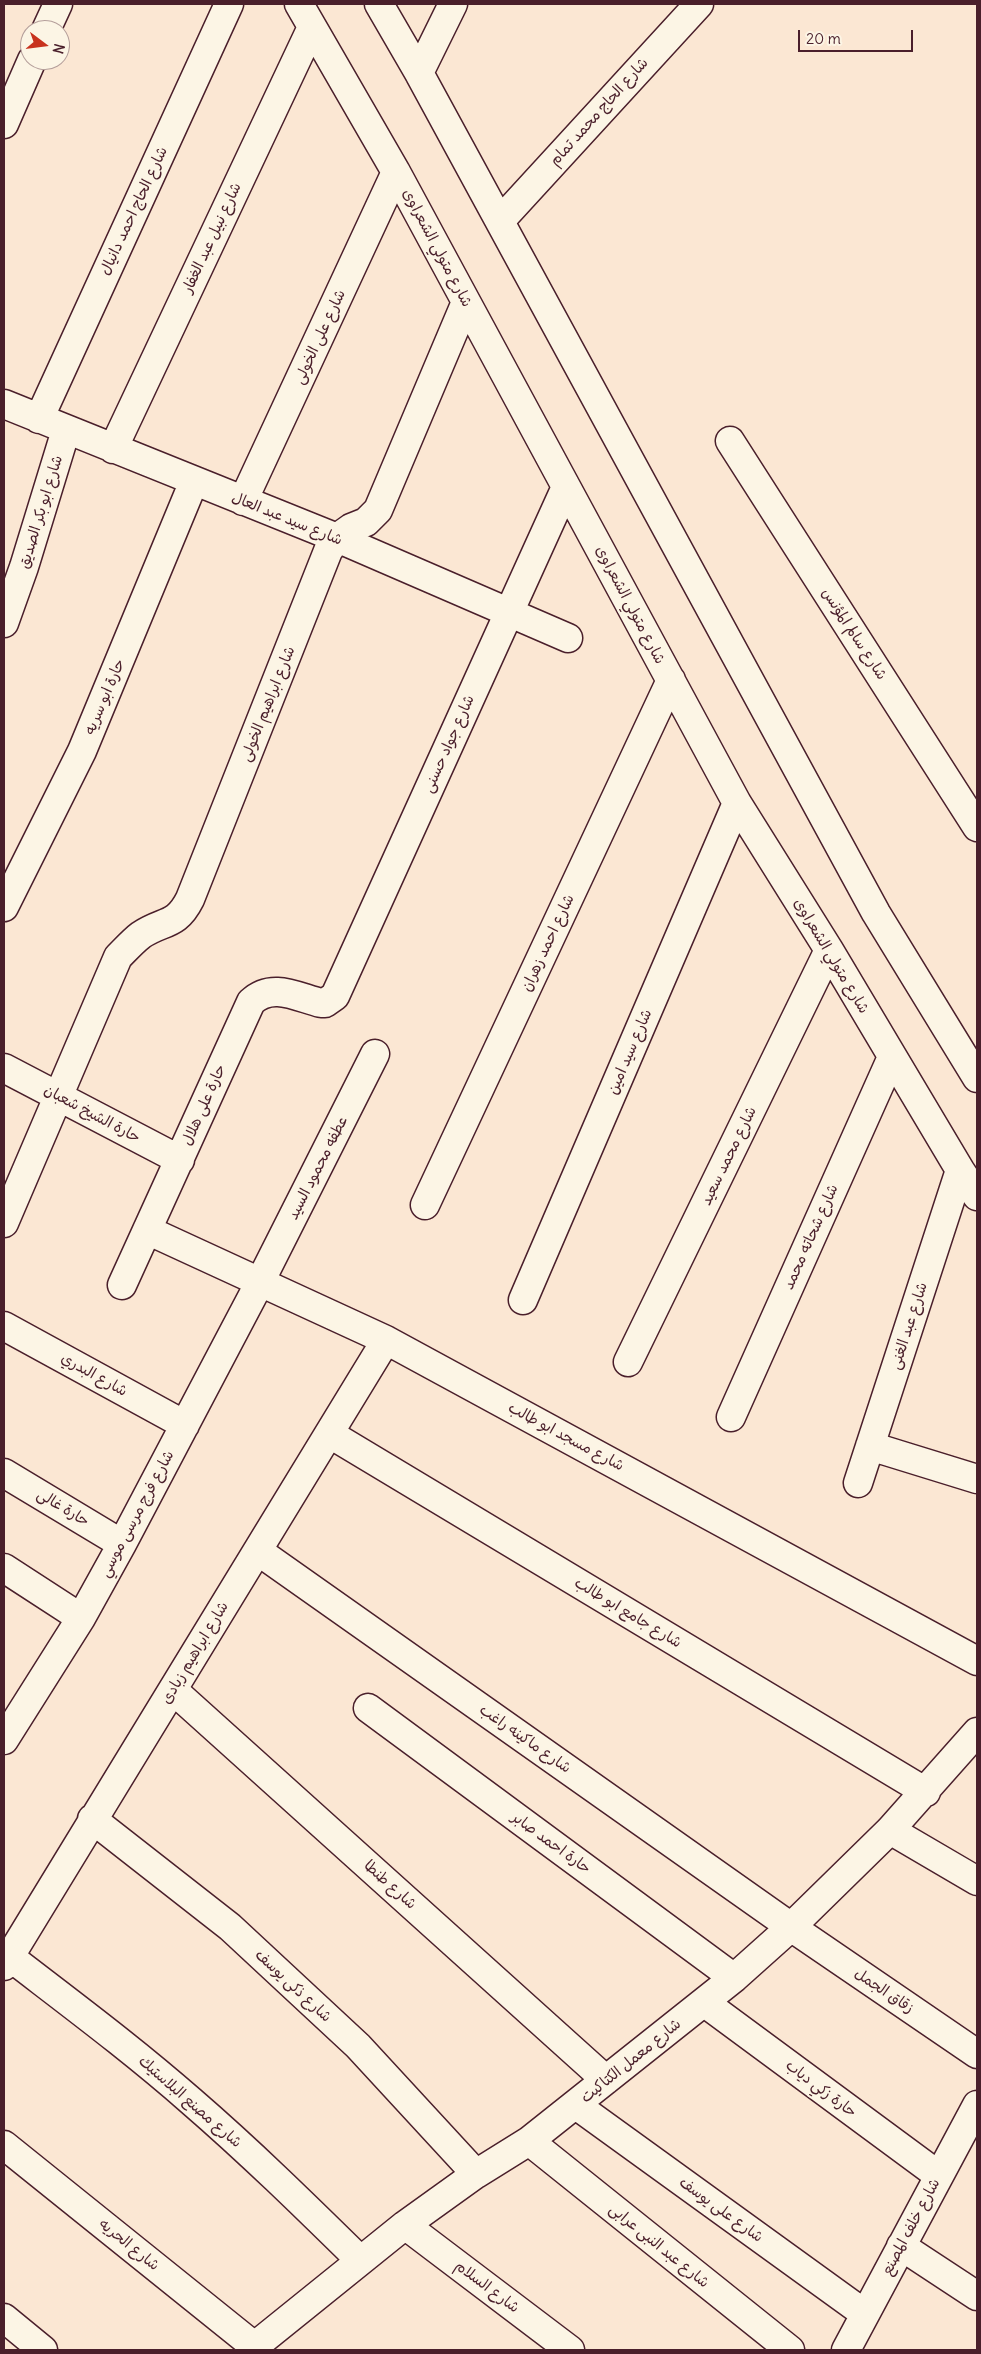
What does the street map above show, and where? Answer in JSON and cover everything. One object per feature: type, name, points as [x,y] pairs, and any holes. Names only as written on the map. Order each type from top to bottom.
[{"type":"street","points":[[51,20],[58,4]]},
{"type":"street","name":"شارع الحاج احمد دانيال","points":[[39,418],[229,4]]},
{"type":"street","name":"شارع متولي الشعراوى","points":[[299,4],[396,172],[737,804],[829,950],[977,1196]]},
{"type":"street","points":[[379,4],[419,72],[876,913],[977,1078]]},
{"type":"street","points":[[419,72],[453,4]]},
{"type":"street","name":"شارع الحاج محمد تمام","points":[[500,221],[699,4]]},
{"type":"street","name":"شارع نبيل عبد الغفار","points":[[112,448],[312,27]]},
{"type":"street","points":[[4,124],[28,70]]},
{"type":"street","name":"شارع على الخولى","points":[[243,501],[396,172]]},
{"type":"street","name":"شارع ابراهيم الخولى","points":[[4,1223],[118,957],[141,935],[170,923],[184,913],[328,551],[337,538],[351,528],[366,522],[378,510],[466,302]]},
{"type":"street","name":"شارع سيد عبد العال","points":[[4,404],[337,538],[568,638]]},
{"type":"street","name":"شارع ابو بكر الصديق","points":[[4,623],[24,567],[66,430]]},
{"type":"street","name":"شارع سالم المؤنس","points":[[730,441],[977,827]]},
{"type":"street","name":"حارة ابو سريه","points":[[4,907],[82,751],[194,481]]},
{"type":"street","name":"شارع جواد حسنى","points":[[330,1000],[338,992],[566,487]]},
{"type":"street","name":"شارع احمد زهران","points":[[425,1205],[671,680]]},
{"type":"street","name":"شارع سيد امين","points":[[523,1300],[737,804]]},
{"type":"street","name":"شارع محمد سعيد","points":[[628,1362],[829,950]]},
{"type":"street","name":"حارة على هلال","points":[[122,1285],[251,1002],[257,996],[272,991],[321,1003],[330,1000]]},
{"type":"street","name":"عطفه محمود السيد","points":[[260,1282],[375,1054]]},
{"type":"street","name":"شارع شحاته محمد","points":[[731,1417],[892,1057]]},
{"type":"street","name":"حارة الشيخ شعبان","points":[[4,1068],[180,1160]]},
{"type":"street","name":"شارع عبد الغنى","points":[[858,1483],[960,1170]]},
{"type":"street","name":"شارع مسجد ابو طالب","points":[[147,1230],[386,1340],[977,1660]]},
{"type":"street","name":"شارع فرج مرسى موسي","points":[[4,1740],[81,1618],[260,1282]]},
{"type":"street","name":"شارع البدري","points":[[4,1326],[185,1424]]},
{"type":"street","name":"شارع ابراهيم زبادى","points":[[7,1962],[386,1340]]},
{"type":"street","name":"شارع جامع ابو طالب","points":[[330,1434],[926,1792]]},
{"type":"street","points":[[870,1446],[977,1479]]},
{"type":"street","name":"حارة غالى","points":[[4,1473],[122,1544]]},
{"type":"street","name":"شارع ماكينه راغب","points":[[258,1551],[791,1927]]},
{"type":"street","points":[[4,1568],[81,1618]]},
{"type":"street","name":"شارع طنطا","points":[[173,1690],[606,2080]]},
{"type":"street","name":"حارة احمد صابر","points":[[368,1708],[734,1978]]},
{"type":"street","name":"شارع معمل الكتاكيت","points":[[252,2348],[405,2225],[476,2174],[529,2141],[576,2105],[734,1978],[791,1927],[890,1830],[976,1737]]},
{"type":"street","name":"شارع ذكى يوسف","points":[[92,1820],[230,1927],[358,2046],[476,2174]]},
{"type":"street","points":[[890,1830],[977,1881]]},
{"type":"street","name":"زقاق الجمل","points":[[791,1927],[977,2054]]},
{"type":"street","name":"شارع مصنع البلاستيك","points":[[7,1962],[102,2027],[191,2100],[277,2178],[360,2260]]},
{"type":"street","name":"حارة زكي دياب","points":[[705,2002],[938,2175]]},
{"type":"street","name":"شارع على يوسف","points":[[576,2105],[865,2314]]},
{"type":"street","name":"شارع خلف المصنع","points":[[846,2350],[938,2175],[973,2123]]},
{"type":"street","name":"شارع عبد النبى عرابى","points":[[529,2141],[790,2350]]},
{"type":"street","name":"شارع الحريه","points":[[4,2145],[252,2348]]},
{"type":"street","name":"شارع السلام","points":[[405,2225],[570,2350]]},
{"type":"street","points":[[901,2246],[977,2296]]},
{"type":"street","points":[[4,2318],[43,2350]]}]
